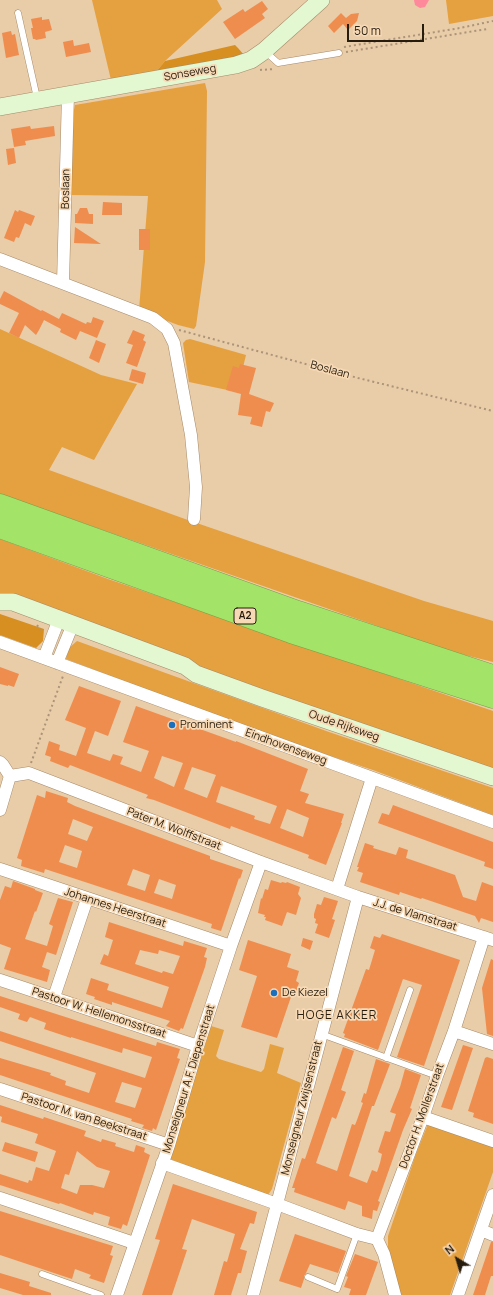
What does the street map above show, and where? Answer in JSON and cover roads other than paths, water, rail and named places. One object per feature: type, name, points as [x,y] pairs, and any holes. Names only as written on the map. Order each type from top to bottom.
[{"type":"highway","name":"A2","points":[[0,505],[298,612],[493,676]]},
{"type":"highway","name":"A2","points":[[0,527],[291,632],[493,697]]},
{"type":"main road","name":"Sonseweg","points":[[0,107],[236,65],[258,56],[321,0]]},
{"type":"main road","name":"Oude Rijksweg","points":[[0,602],[13,602],[64,627],[181,674],[196,674],[493,777]]},
{"type":"main road","name":"Oude Rijksweg","points":[[0,606],[9,612],[64,627]]},
{"type":"street","name":"Boslaan","points":[[63,283],[68,94]]},
{"type":"street","points":[[0,259],[153,318],[167,329],[174,343],[190,435],[196,487],[194,519]]},
{"type":"street","points":[[44,658],[64,627]]},
{"type":"street","points":[[62,665],[64,627]]},
{"type":"street","name":"Eindhovenseweg","points":[[0,642],[493,822]]},
{"type":"street","points":[[0,762],[10,776],[0,810]]},
{"type":"street","name":"Pater M. Wolffstraat","points":[[10,776],[29,773],[261,862],[337,889]]},
{"type":"street","points":[[337,889],[372,778]]},
{"type":"street","name":"Monseigneur A.F. Diepenstraat","points":[[117,1295],[169,1145],[198,1046],[261,862]]},
{"type":"street","name":"Johannes Heerstraat","points":[[0,869],[231,946]]},
{"type":"street","name":"J.J. de Vlamstraat","points":[[337,889],[488,938]]},
{"type":"street","name":"Monseigneur Zwijsenstraat","points":[[253,1295],[358,897]]},
{"type":"street","points":[[54,997],[87,899]]},
{"type":"street","name":"Doctor H. Mollerstraat","points":[[377,1239],[488,938]]},
{"type":"street","name":"Pastoor W. Hellemonsstraat","points":[[0,980],[198,1046]]},
{"type":"street","points":[[454,1031],[493,1044]]},
{"type":"street","name":"Pastoor M. van Beekstraat","points":[[0,1089],[169,1145]]},
{"type":"street","points":[[423,1117],[493,1141]]},
{"type":"street","points":[[162,1164],[277,1204],[357,1234],[377,1239],[384,1254],[395,1295]]},
{"type":"street","points":[[458,1295],[493,1195]]},
{"type":"street","points":[[0,1198],[134,1243]]},
{"type":"street","points":[[481,1230],[493,1234]]},
{"type":"lane","points":[[18,13],[38,100]]},
{"type":"lane","points":[[258,56],[278,63],[341,50]]},
{"type":"lane","points":[[386,1058],[410,990]]},
{"type":"lane","points":[[321,1034],[436,1076]]},
{"type":"lane","points":[[308,1277],[337,1289],[357,1234]]},
{"type":"lane","points":[[42,1274],[101,1295]]},
{"type":"place","name":"Prominent","points":[[172,725]]},
{"type":"place","name":"De Kiezel","points":[[274,993]]},
{"type":"district","name":"HOGE AKKER","points":[[337,1016]]}]
